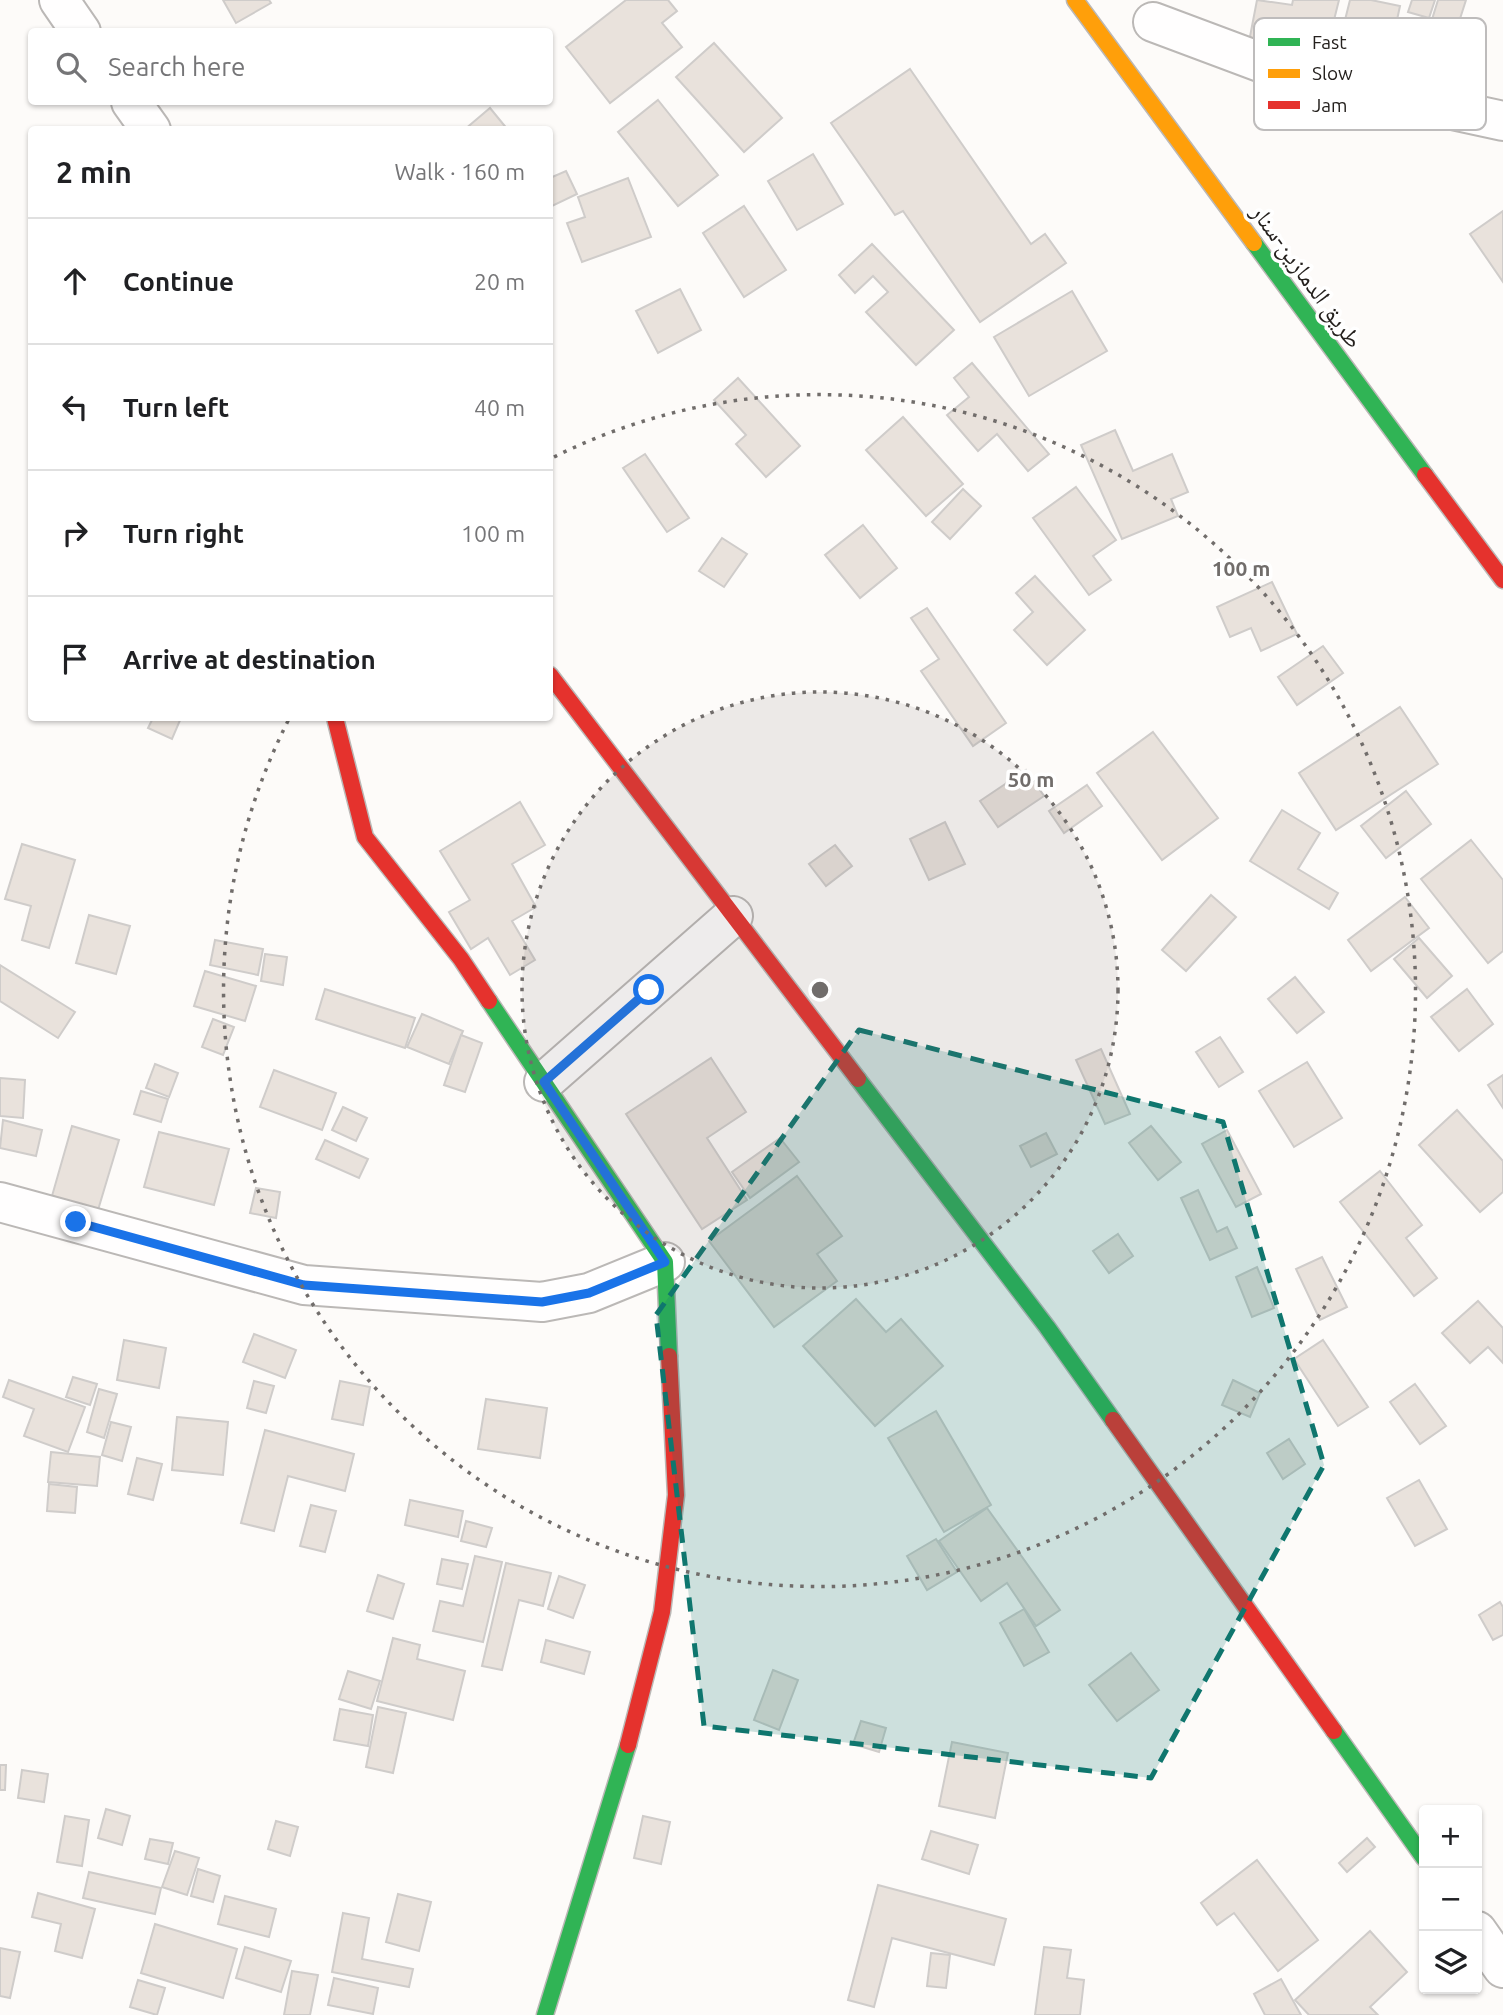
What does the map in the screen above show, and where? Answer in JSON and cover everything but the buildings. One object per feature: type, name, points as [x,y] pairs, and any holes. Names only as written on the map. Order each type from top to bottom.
[{"type":"main road","name":"طريق الدمازين-سنار","points":[[1075,0],[1503,580]]},
{"type":"main road","points":[[553,679],[1047,1328],[1419,1851]]},
{"type":"main road","points":[[336,721],[365,837],[461,959],[665,1262],[676,1495],[662,1612],[638,1712],[545,2015]]},
{"type":"street","points":[[59,0],[78,28]]},
{"type":"street","points":[[1129,74],[1159,11],[1254,55]]},
{"type":"street","points":[[133,105],[148,126]]},
{"type":"street","points":[[544,1082],[733,916]]},
{"type":"street","points":[[0,1202],[304,1285],[542,1302],[589,1293],[665,1262]]},
{"type":"street","points":[[1482,1938],[1503,1968]]},
{"type":"highlighted area","points":[[859,1030],[1223,1122],[1324,1465],[1151,1778],[704,1726],[656,1315]]},
{"type":"traffic: fast","points":[[1254,243],[1425,475]]},
{"type":"traffic: fast","points":[[489,1001],[665,1262],[669,1356]]},
{"type":"traffic: fast","points":[[858,1079],[1047,1327],[1113,1420]]},
{"type":"traffic: fast","points":[[1334,1731],[1419,1851]]},
{"type":"traffic: fast","points":[[545,2015],[628,1745]]},
{"type":"traffic: slow","points":[[1075,0],[1254,243]]},
{"type":"traffic: jam","points":[[1425,475],[1503,580]]},
{"type":"traffic: jam","points":[[553,679],[858,1079]]},
{"type":"traffic: jam","points":[[336,721],[365,837],[461,959],[489,1001]]},
{"type":"traffic: jam","points":[[628,1745],[662,1612],[676,1495],[669,1356]]},
{"type":"traffic: jam","points":[[1113,1420],[1334,1731]]},
{"type":"route","points":[[76,1222],[304,1285],[542,1302],[589,1293],[665,1262],[544,1082],[649,990]]}]
